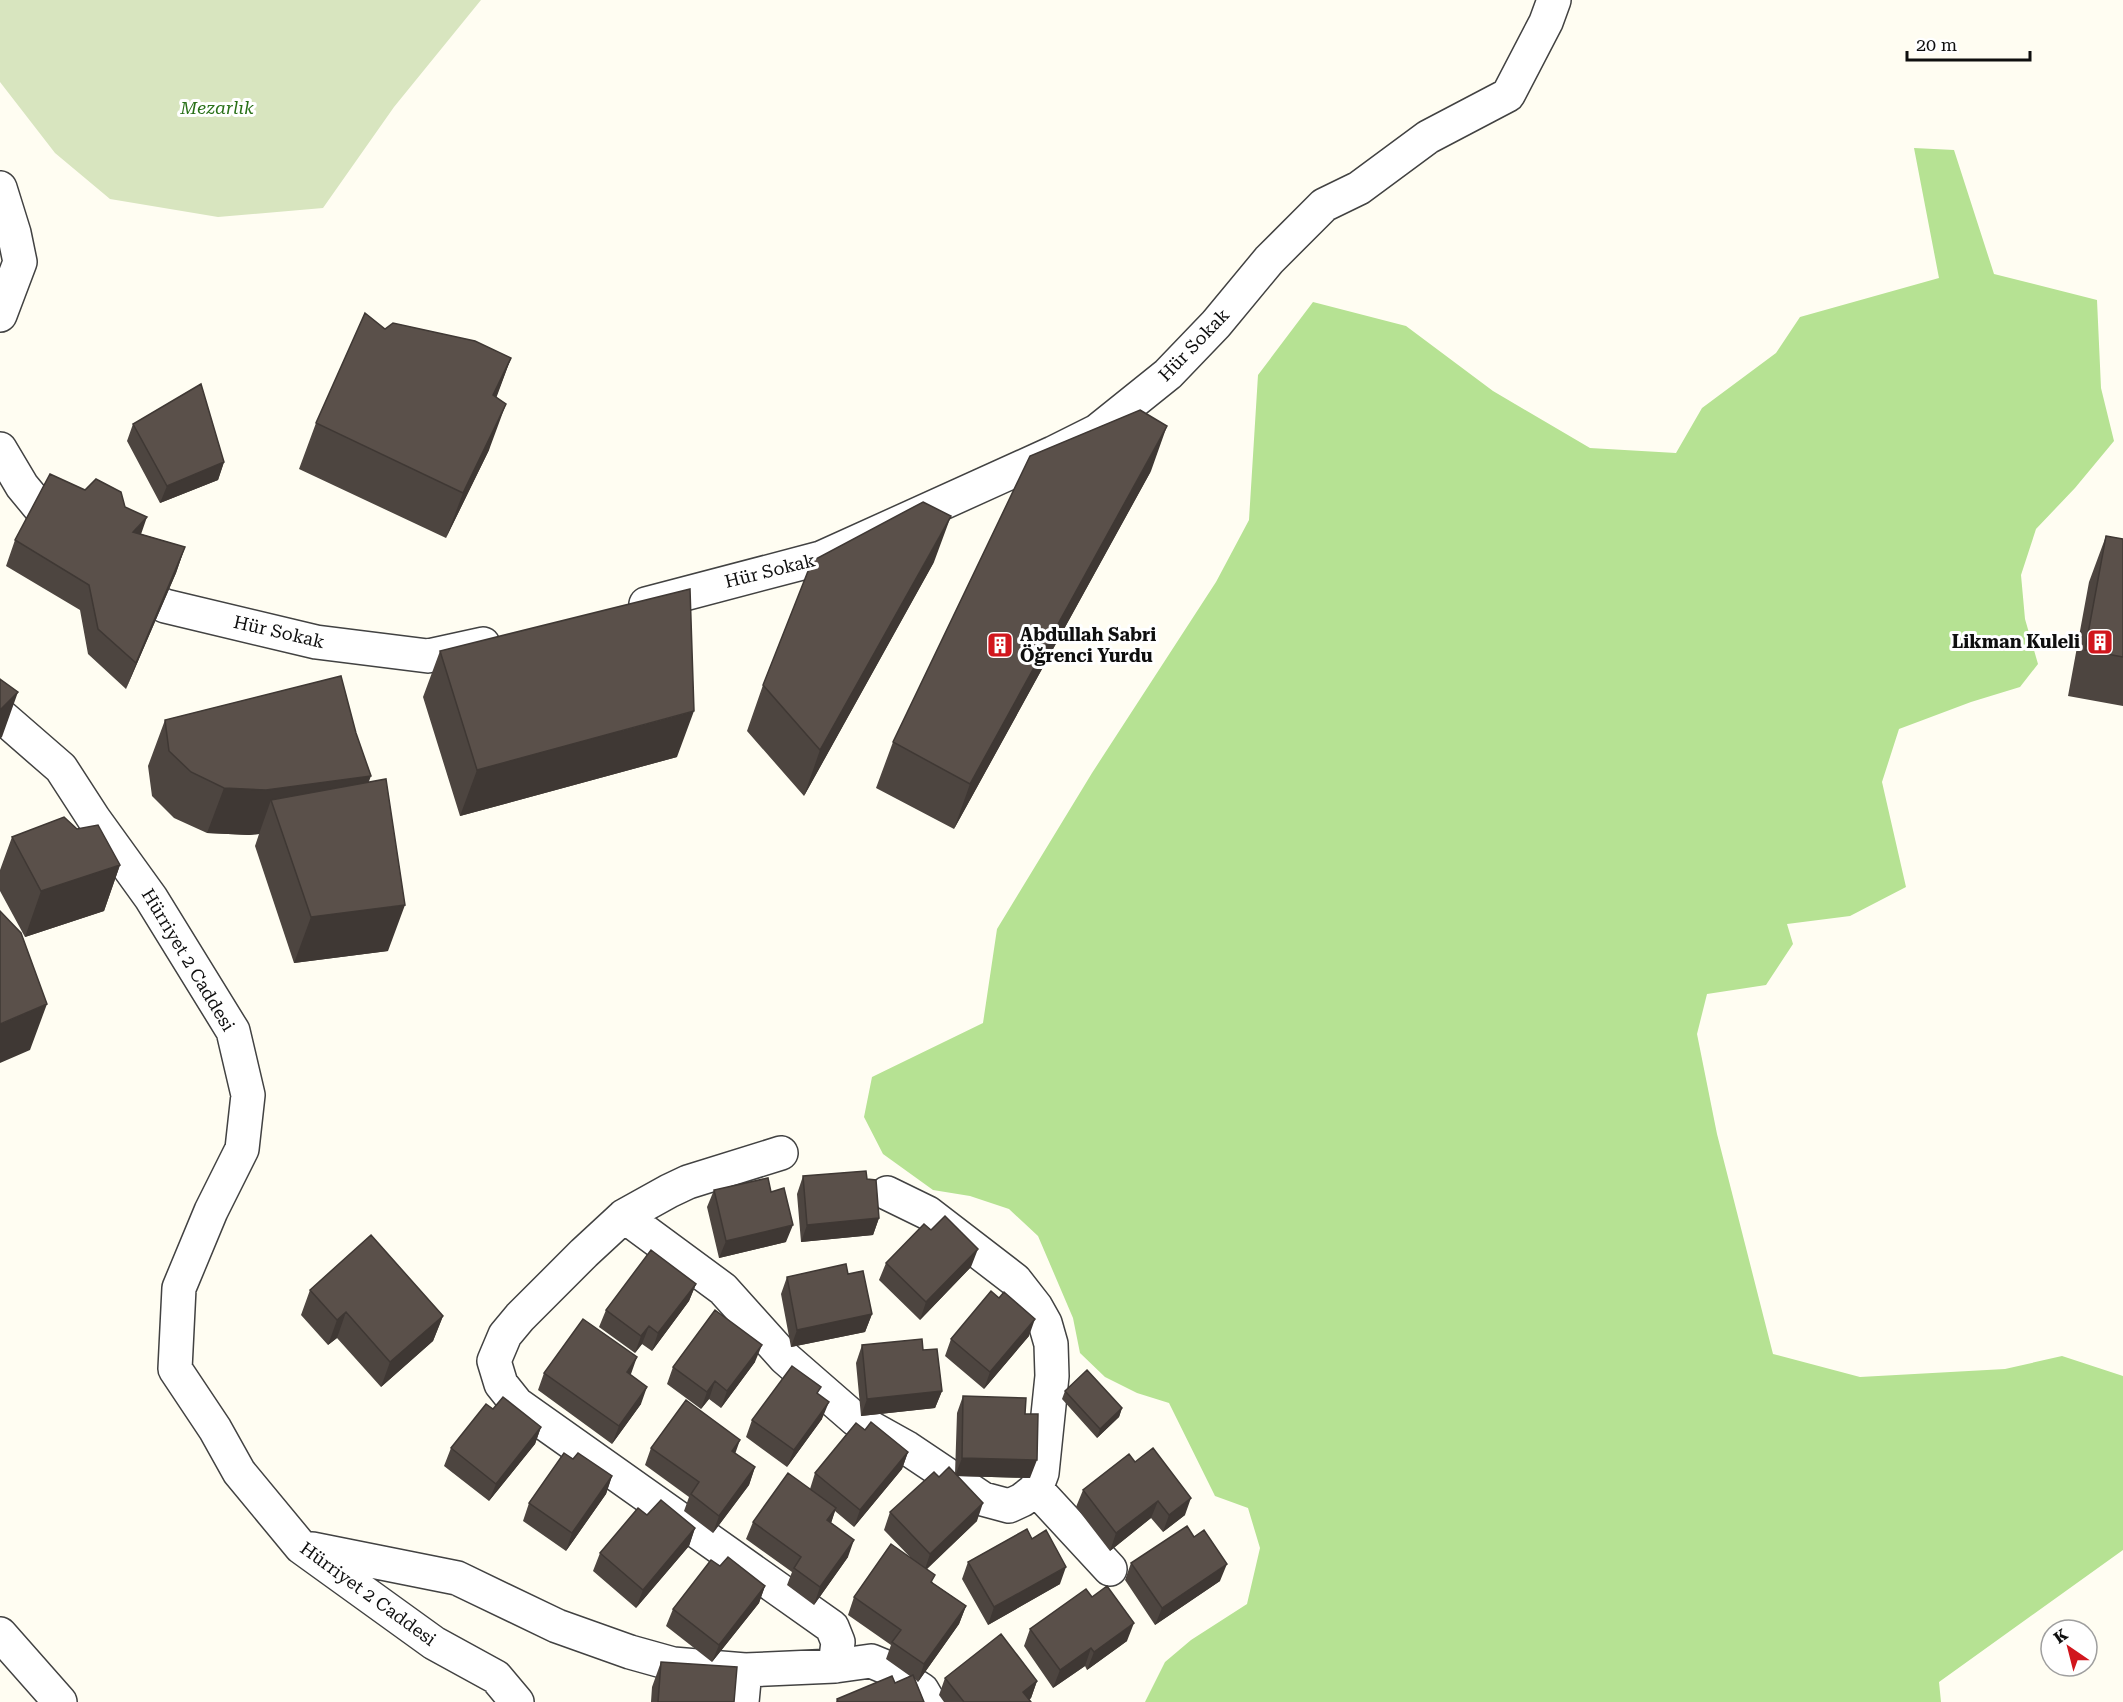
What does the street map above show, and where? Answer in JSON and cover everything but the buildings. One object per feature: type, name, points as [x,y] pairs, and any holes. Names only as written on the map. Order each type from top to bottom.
[{"type":"street","name":"Hür Sokak","points":[[619,611],[821,558],[1053,453],[1097,430],[1168,375],[1216,324],[1269,260],[1324,205],[1359,188],[1428,137],[1508,95],[1546,22],[1554,0]]},
{"type":"street","points":[[0,188],[20,262],[0,315]]},
{"type":"street","name":"Hür Sokak","points":[[0,449],[29,495],[59,532],[108,578],[165,606],[316,642],[428,656],[507,638]]},
{"type":"street","name":"Hürriyet 2 Caddesi","points":[[0,715],[62,768],[94,819],[151,897],[233,1031],[248,1095],[242,1149],[211,1211],[179,1288],[175,1370],[215,1429],[239,1472],[301,1547],[434,1643],[496,1677],[517,1702]]},
{"type":"street","points":[[782,1153],[688,1182],[624,1216],[520,1317],[505,1335],[494,1360],[501,1384],[518,1404],[832,1627],[838,1642],[835,1666]]},
{"type":"street","points":[[624,1216],[723,1289],[785,1358],[855,1419],[916,1454],[983,1499],[1009,1506],[1022,1500],[1036,1489],[1042,1473],[1052,1376],[1050,1344],[1045,1323],[1036,1307],[1006,1272],[927,1213],[886,1193]]},
{"type":"street","points":[[1036,1489],[1110,1569]]},
{"type":"street","points":[[301,1547],[457,1578],[556,1626],[673,1664],[745,1670],[835,1666],[870,1661],[888,1668],[922,1690],[929,1702]]},
{"type":"street","points":[[0,1634],[60,1702]]},
{"type":"street","points":[[742,1702],[745,1670]]},
{"type":"green space","name":"Mezarlık","points":[[0,0],[481,0],[394,107],[323,208],[218,217],[110,199],[55,153],[0,82]]},
{"type":"green space","points":[[1914,148],[1954,150],[1994,274],[2097,300],[2101,388],[2114,441],[2075,488],[2036,529],[2021,575],[2025,619],[2038,664],[2020,687],[1971,702],[1899,729],[1882,782],[1906,887],[1850,916],[1787,924],[1793,944],[1766,985],[1707,994],[1697,1034],[1717,1134],[1773,1354],[1860,1377],[2005,1369],[2062,1356],[2123,1376],[2123,1550],[1939,1682],[1941,1702],[1145,1702],[1165,1662],[1191,1640],[1247,1604],[1260,1548],[1248,1508],[1215,1496],[1169,1403],[1137,1393],[1105,1377],[1080,1353],[1073,1318],[1038,1236],[1009,1209],[970,1196],[933,1190],[883,1154],[864,1117],[872,1077],[983,1023],[997,929],[1092,773],[1216,582],[1249,520],[1258,375],[1313,302],[1406,326],[1493,391],[1590,448],[1676,453],[1702,408],[1776,353],[1800,317],[1939,278]]},
{"type":"place","name":"Likman Kuleli","points":[[2100,642]]},
{"type":"place","name":"Abdullah Sabri Öğrenci Yurdu","points":[[1000,645]]}]
